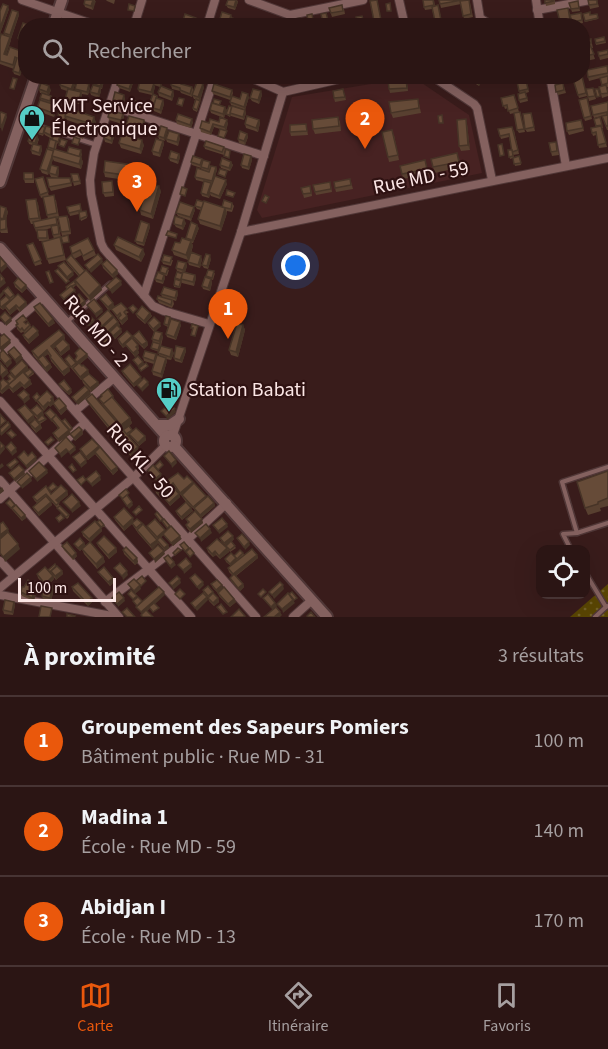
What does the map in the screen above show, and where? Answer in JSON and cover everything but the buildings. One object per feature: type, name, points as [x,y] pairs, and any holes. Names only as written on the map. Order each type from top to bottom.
[{"type":"street","points":[[22,0],[75,18]]},
{"type":"street","points":[[56,18],[62,0]]},
{"type":"street","points":[[136,18],[142,0]]},
{"type":"street","points":[[209,18],[215,0]]},
{"type":"street","points":[[249,0],[290,15],[363,0]]},
{"type":"street","points":[[399,0],[403,18]]},
{"type":"street","points":[[477,0],[480,18]]},
{"type":"street","points":[[536,0],[538,18]]},
{"type":"street","points":[[537,10],[590,0]]},
{"type":"street","points":[[0,182],[5,152],[22,120],[33,84]]},
{"type":"street","points":[[117,84],[97,145],[90,180],[101,243],[158,309],[208,324]]},
{"type":"street","points":[[144,295],[213,84]]},
{"type":"street","points":[[265,84],[283,92],[318,84]]},
{"type":"street","points":[[443,84],[477,108],[492,180]]},
{"type":"street","points":[[551,84],[566,166]]},
{"type":"street","points":[[0,588],[133,478],[170,441],[241,232],[283,92]]},
{"type":"street","points":[[111,106],[264,156]]},
{"type":"street","name":"Rue MD - 59","points":[[241,232],[608,158]]},
{"type":"street","name":"Rue MD - 2","points":[[0,248],[327,617]]},
{"type":"street","points":[[2,328],[44,297]]},
{"type":"street","name":"Rue KL - 50","points":[[2,328],[256,617]]},
{"type":"street","points":[[0,355],[15,342]]},
{"type":"street","points":[[75,411],[114,378]]},
{"type":"street","points":[[0,401],[191,617]]},
{"type":"street","points":[[157,425],[170,425],[179,418]]},
{"type":"street","points":[[0,499],[85,423]]},
{"type":"street","points":[[0,480],[118,617]]},
{"type":"street","points":[[105,602],[187,540],[227,503]]},
{"type":"street","points":[[0,561],[14,576]]},
{"type":"street","points":[[0,595],[118,617]]},
{"type":"street","points":[[293,617],[312,600]]},
{"type":"lane","points":[[22,120],[97,145]]},
{"type":"lane","points":[[66,323],[124,272]]},
{"type":"lane","points":[[577,532],[562,482],[608,467]]},
{"type":"lane","points":[[570,545],[563,534],[608,523]]},
{"type":"lane","points":[[590,582],[606,608],[608,617]]},
{"type":"lane","points":[[595,617],[606,608]]},
{"type":"shaded area","points":[[371,84],[423,84],[469,115],[482,173],[262,218],[257,210],[292,97]]},
{"type":"shaded area","points":[[608,584],[608,617],[570,617]]},
{"type":"place","name":"KMT Service Électronique","points":[[32,141]]},
{"type":"place","name":"Madina 1","points":[[365,149]]},
{"type":"place","name":"Abidjan I","points":[[137,212]]},
{"type":"place","name":"Groupement des Sapeurs Pomiers","points":[[228,339]]},
{"type":"place","name":"Station Babati","points":[[169,413]]}]
